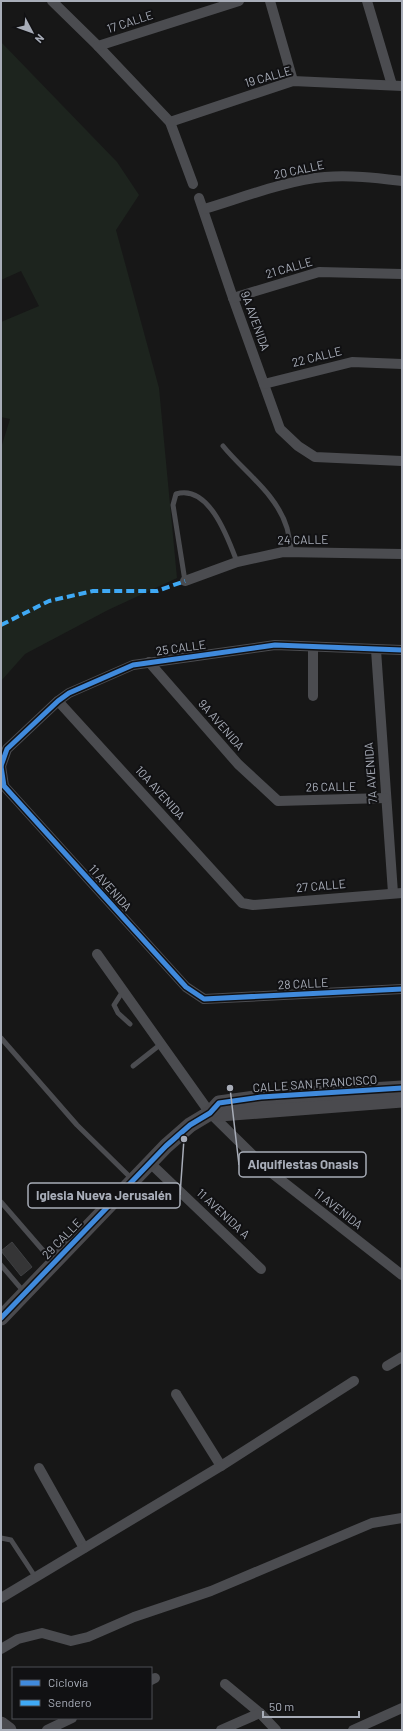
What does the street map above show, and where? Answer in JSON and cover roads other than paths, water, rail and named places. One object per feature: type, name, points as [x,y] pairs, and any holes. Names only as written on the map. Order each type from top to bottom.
[{"type":"street","points":[[52,1],[98,46],[170,122],[194,184]]},
{"type":"street","name":"17 CALLE","points":[[98,46],[239,1]]},
{"type":"street","points":[[270,1],[293,81]]},
{"type":"street","points":[[367,1],[397,85]]},
{"type":"street","name":"19 CALLE","points":[[170,122],[293,81],[397,85]]},
{"type":"street","name":"20 CALLE","points":[[204,209],[294,183],[324,177],[349,176],[402,181]]},
{"type":"street","name":"9A AVENIDA","points":[[199,198],[280,429],[298,446],[315,457],[402,461]]},
{"type":"street","name":"21 CALLE","points":[[233,298],[319,272],[402,274]]},
{"type":"street","name":"22 CALLE","points":[[264,384],[352,362],[402,364]]},
{"type":"street","name":"24 CALLE","points":[[185,581],[237,562],[283,552],[402,554]]},
{"type":"street","name":"25 CALLE","points":[[4,786],[1,766],[7,749],[58,701],[69,693],[133,665],[275,645],[402,650]]},
{"type":"street","points":[[313,647],[313,696]]},
{"type":"street","name":"7A AVENIDA","points":[[376,650],[385,798],[397,893]]},
{"type":"street","name":"9A AVENIDA","points":[[149,662],[238,764],[278,801]]},
{"type":"street","name":"10A AVENIDA","points":[[58,701],[242,903]]},
{"type":"street","name":"11 AVENIDA","points":[[4,786],[186,987],[204,999]]},
{"type":"street","name":"26 CALLE","points":[[278,801],[385,798]]},
{"type":"street","name":"27 CALLE","points":[[242,903],[254,905],[397,893]]},
{"type":"street","name":"11 AVENIDA","points":[[97,954],[210,1113],[268,1170],[402,1275]]},
{"type":"street","name":"28 CALLE","points":[[204,999],[402,989]]},
{"type":"street","name":"CALLE SAN FRANCISCO","points":[[210,1113],[219,1103],[261,1097],[402,1088]]},
{"type":"street","name":"CALLE SAN FRANCISCO","points":[[210,1113],[220,1114],[402,1100]]},
{"type":"street","name":"29 CALLE","points":[[1,1318],[149,1162],[190,1125],[210,1113]]},
{"type":"street","name":"11 AVENIDA A","points":[[149,1162],[262,1269]]},
{"type":"street","points":[[387,1366],[402,1357]]},
{"type":"street","points":[[1,1598],[221,1466],[354,1381]]},
{"type":"street","points":[[176,1394],[221,1466]]},
{"type":"street","points":[[39,1468],[84,1548]]},
{"type":"street","points":[[1,1649],[18,1640],[42,1633],[72,1641],[88,1637],[134,1617],[211,1591],[372,1523],[402,1518]]},
{"type":"street","points":[[225,1684],[260,1713],[276,1730]]},
{"type":"street","points":[[353,1730],[402,1708]]},
{"type":"street","points":[[221,1730],[260,1713]]},
{"type":"street","points":[[47,1730],[70,1719]]},
{"type":"street","points":[[1,1724],[9,1730]]},
{"type":"lane","points":[[223,446],[259,483],[272,500],[287,527],[292,552]]},
{"type":"lane","points":[[185,581],[173,505],[176,494],[185,491],[197,494],[225,528],[237,562]]},
{"type":"lane","points":[[123,991],[114,1005],[118,1013],[130,1024]]},
{"type":"lane","points":[[1,1038],[77,1124],[133,1179]]},
{"type":"lane","points":[[133,1066],[161,1044]]},
{"type":"lane","points":[[1,1202],[53,1263]]},
{"type":"lane","points":[[1,1265],[25,1293]]},
{"type":"lane","points":[[1,1538],[11,1540],[36,1578]]},
{"type":"place","name":"Alquifiestas Onasis","points":[[230,1088]]},
{"type":"place","name":"Iglesia Nueva Jerusalén","points":[[184,1139]]}]
